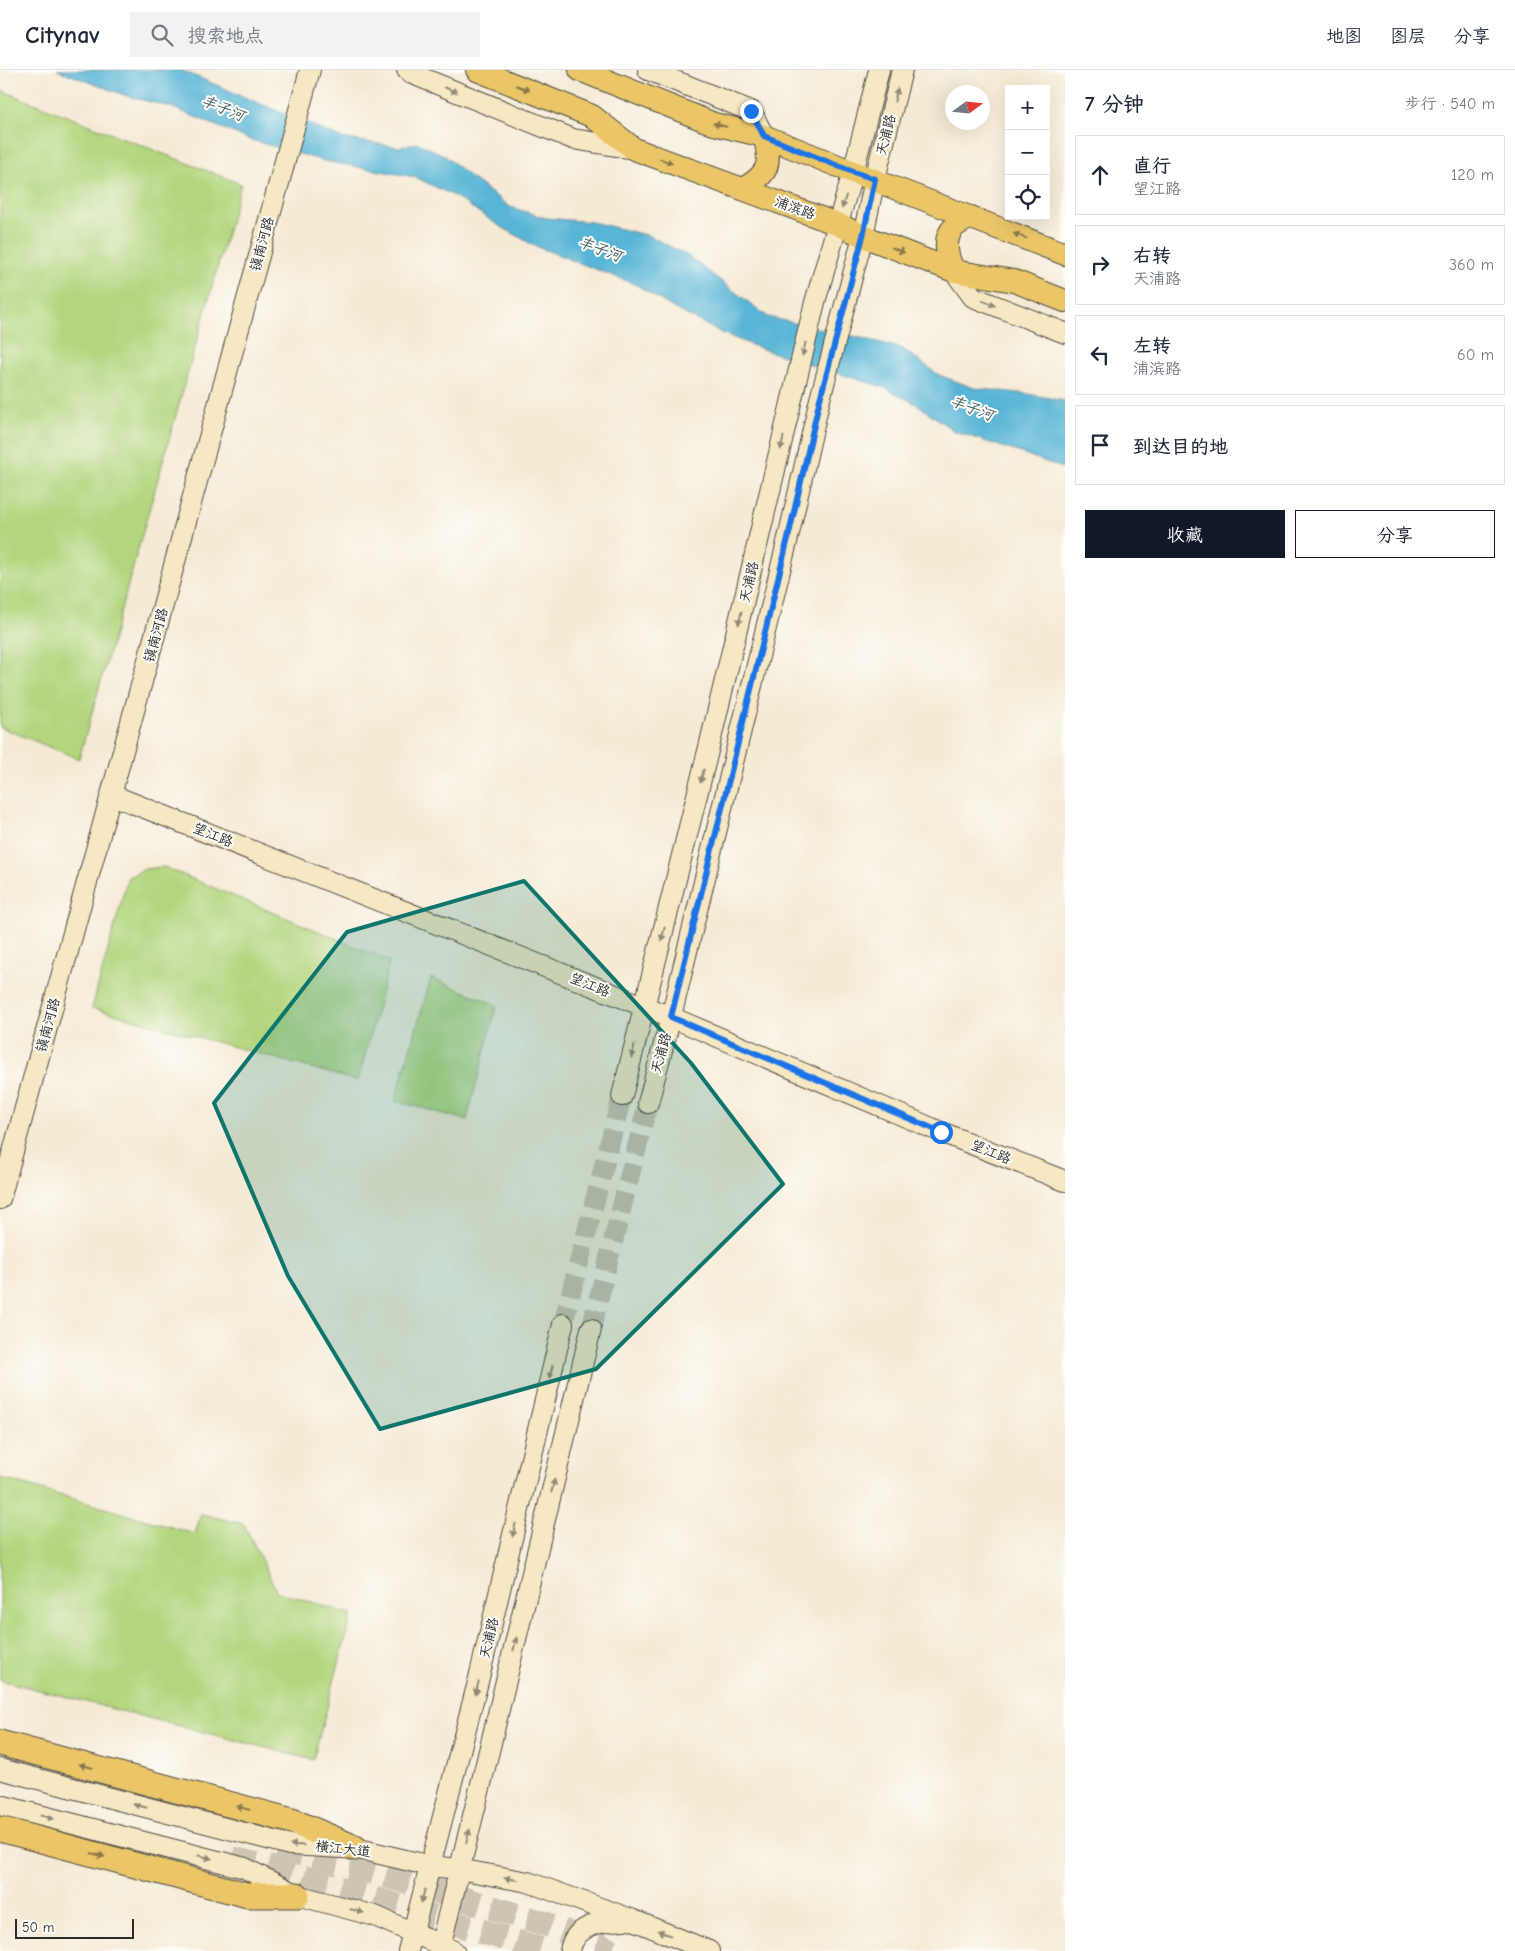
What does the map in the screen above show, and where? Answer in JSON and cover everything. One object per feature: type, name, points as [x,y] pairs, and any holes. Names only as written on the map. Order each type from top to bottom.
[{"type":"highway","points":[[0,1743],[292,1822],[355,1848]]},
{"type":"highway","points":[[0,1829],[247,1895],[297,1895]]},
{"type":"main road","name":"浦滨路","points":[[477,70],[592,116],[634,149],[837,224],[954,271],[1014,281],[1065,302]]},
{"type":"main road","points":[[580,70],[714,124],[764,136],[1065,254]]},
{"type":"main road","points":[[743,189],[755,182],[768,167],[769,151],[764,136]]},
{"type":"main road","points":[[954,271],[947,258],[947,238],[955,226],[972,217]]},
{"type":"street","name":"浦滨路","points":[[407,70],[410,73],[573,139],[634,149]]},
{"type":"street","points":[[648,70],[751,111],[764,136]]},
{"type":"street","name":"天浦路","points":[[622,1096],[709,747],[815,302],[853,172],[879,70]]},
{"type":"street","name":"天浦路","points":[[648,1103],[671,1017],[819,403],[863,236],[902,70]]},
{"type":"street","name":"镇南河路","points":[[0,1200],[309,74]]},
{"type":"street","points":[[954,271],[973,297],[1065,333]]},
{"type":"street","name":"望江路","points":[[112,795],[671,1017],[941,1132],[1065,1181]]},
{"type":"street","name":"天浦路","points":[[410,1942],[479,1678],[562,1324]]},
{"type":"street","name":"天浦路","points":[[444,1949],[459,1869],[591,1329]]},
{"type":"street","name":"横江大道","points":[[0,1769],[290,1845],[355,1848],[431,1866],[459,1869],[528,1882],[631,1919],[709,1951]]},
{"type":"street","points":[[0,1805],[246,1868],[297,1895],[375,1916],[410,1942],[444,1949]]},
{"type":"street","points":[[570,1951],[580,1931],[596,1922],[631,1919]]},
{"type":"highlighted area","points":[[524,881],[691,1063],[783,1184],[596,1369],[380,1429],[288,1276],[214,1103],[347,932]]},
{"type":"green space","points":[[0,90],[241,184],[79,759],[0,727]]},
{"type":"green space","points":[[164,867],[390,961],[358,1081],[92,1008],[128,877],[145,869]]},
{"type":"green space","points":[[431,978],[497,1005],[467,1120],[395,1101]]},
{"type":"green space","points":[[0,1478],[195,1534],[201,1514],[244,1524],[277,1592],[352,1614],[313,1760],[0,1680]]},
{"type":"water","name":"丰子河","points":[[57,70],[181,70],[341,138],[398,147],[418,143],[444,155],[510,207],[546,218],[592,222],[650,236],[688,256],[768,317],[903,349],[939,375],[974,388],[1028,394],[1065,401],[1065,469],[954,431],[918,405],[885,388],[762,349],[724,334],[673,308],[635,284],[535,246],[498,225],[456,197],[415,177],[324,161],[248,139],[171,107],[127,96]]},
{"type":"tunnel","points":[[563,1324],[622,1096]]},
{"type":"tunnel","points":[[591,1329],[648,1103]]},
{"type":"tunnel","points":[[278,1848],[380,1874],[546,1924],[612,1951]]},
{"type":"tunnel","points":[[232,1859],[271,1868],[547,1951]]},
{"type":"route","points":[[751,111],[764,136],[875,179],[863,236],[819,403],[671,1017],[941,1132]]}]
